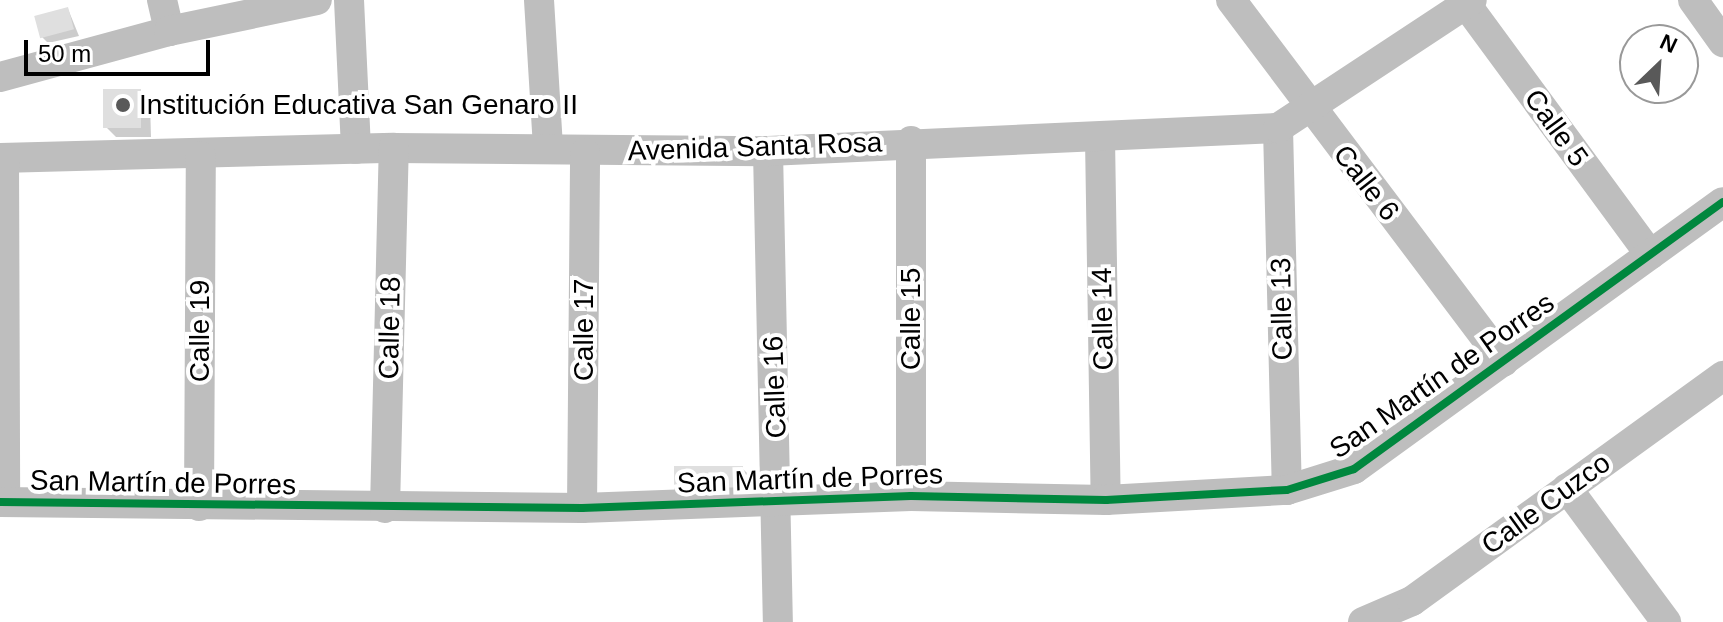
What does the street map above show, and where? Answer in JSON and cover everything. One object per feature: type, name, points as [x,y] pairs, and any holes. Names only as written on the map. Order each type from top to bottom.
[{"type":"street","points":[[162,0],[169,31]]},
{"type":"street","points":[[0,77],[169,31],[317,0]]},
{"type":"street","points":[[349,0],[356,149]]},
{"type":"street","points":[[539,0],[548,148]]},
{"type":"street","name":"Calle 6","points":[[1231,0],[1310,111],[1504,362]]},
{"type":"street","points":[[1693,0],[1723,42]]},
{"type":"street","name":"Avenida Santa Rosa","points":[[2,158],[201,156],[394,148],[548,148],[585,153],[768,151],[911,141],[1100,138],[1278,128],[1310,111],[1467,1]]},
{"type":"street","name":"Calle 5","points":[[1467,1],[1650,255]]},
{"type":"street","name":"Calle 13","points":[[1278,128],[1287,490]]},
{"type":"street","name":"Calle 14","points":[[1100,138],[1106,500]]},
{"type":"street","name":"Calle 15","points":[[911,141],[911,496]]},
{"type":"street","name":"Calle 18","points":[[385,508],[394,148]]},
{"type":"street","name":"Calle 16","points":[[768,151],[778,501],[778,622]]},
{"type":"street","name":"Calle 17","points":[[582,508],[585,153]]},
{"type":"street","name":"Calle 19","points":[[199,506],[201,156]]},
{"type":"street","points":[[2,158],[2,502]]},
{"type":"street","name":"San Martín de Porres","points":[[2,502],[582,508],[911,496],[1106,500],[1287,490],[1354,469],[1723,202]]},
{"type":"street","name":"Calle Cuzco","points":[[1363,622],[1420,612],[1567,488],[1723,376]]},
{"type":"street","points":[[1567,488],[1666,622]]},
{"type":"building","points":[[68,7],[74,29],[40,38],[34,16]]},
{"type":"building","points":[[103,89],[141,89],[141,128],[103,128]]},
{"type":"building","points":[[674,466],[743,466],[743,490],[674,490]]},
{"type":"cycle path","points":[[0,502],[582,508],[911,496],[1106,500],[1287,490],[1354,469],[1723,202]]},
{"type":"place","name":"Institución Educativa San Genaro II","points":[[123,105]]}]
